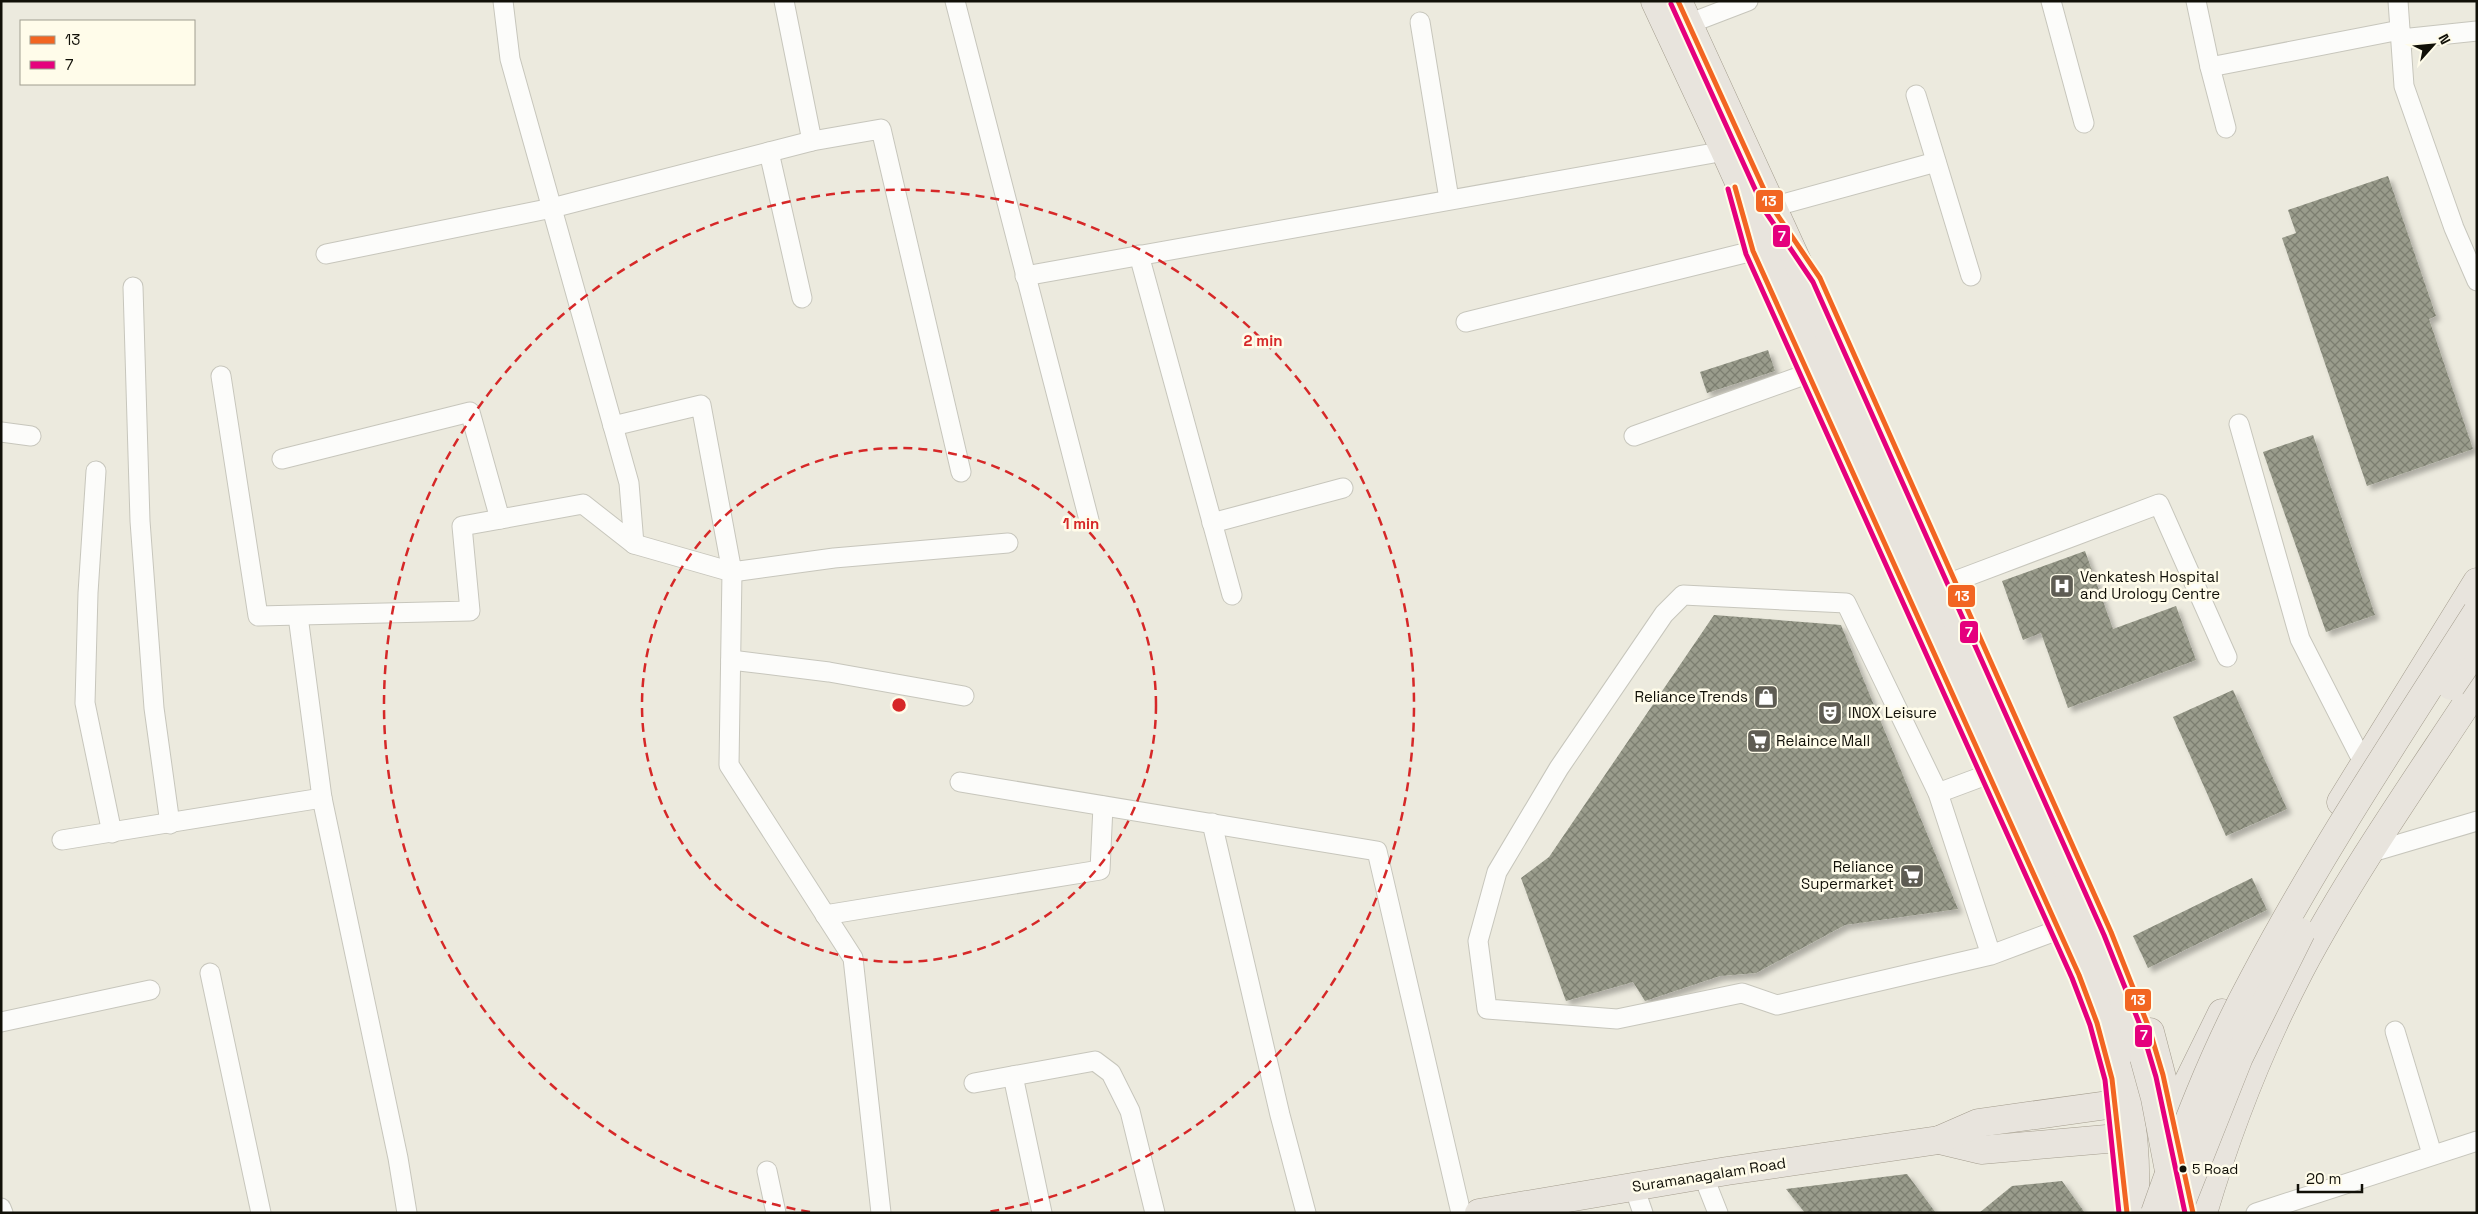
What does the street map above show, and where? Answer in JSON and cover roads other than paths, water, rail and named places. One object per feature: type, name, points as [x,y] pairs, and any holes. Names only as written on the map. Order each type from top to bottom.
[{"type":"main road","points":[[1655,1],[1725,151],[1799,290],[2130,1012],[2155,1098],[2176,1208]]},
{"type":"main road","points":[[1683,13],[1772,207],[1799,290],[1939,626],[2106,1012],[2122,1068],[2130,1111],[2135,1153],[2134,1213]]},
{"type":"main road","points":[[1725,151],[1752,251],[2079,975],[2097,1023],[2112,1079],[2127,1213]]},
{"type":"main road","points":[[1772,207],[1820,278],[2131,978],[2149,1028],[2172,1113],[2193,1213]]},
{"type":"main road","points":[[2141,1213],[2172,1113],[2236,986],[2364,764],[2477,582]]},
{"type":"main road","points":[[2155,1213],[2193,1109],[2253,980],[2345,820],[2477,612]]},
{"type":"main road","points":[[2176,1208],[2239,1056],[2328,880],[2355,833],[2477,648]]},
{"type":"main road","points":[[2203,1213],[2218,1161],[2269,1036],[2299,971],[2369,853],[2477,688]]},
{"type":"main road","points":[[1939,1140],[1978,1123],[2115,1104]]},
{"type":"main road","points":[[1939,1140],[1981,1150],[2118,1138]]},
{"type":"main road","name":"Suramanagalam Road","points":[[1479,1213],[1703,1175],[1939,1140]]},
{"type":"street","points":[[503,1],[510,59],[629,483],[634,544]]},
{"type":"street","points":[[784,1],[812,141]]},
{"type":"street","points":[[956,1],[1089,520]]},
{"type":"street","points":[[1683,13],[1748,1]]},
{"type":"street","points":[[2051,1],[2084,123]]},
{"type":"street","points":[[2196,1],[2210,67],[2226,128]]},
{"type":"street","points":[[2398,1],[2404,86],[2454,228],[2477,281]]},
{"type":"street","points":[[1420,22],[1449,199]]},
{"type":"street","points":[[2210,67],[2400,35],[2477,31]]},
{"type":"street","points":[[1916,95],[1971,276]]},
{"type":"street","points":[[326,254],[552,208],[812,141],[881,129],[961,472]]},
{"type":"street","points":[[1025,276],[1725,151]]},
{"type":"street","points":[[768,152],[802,298]]},
{"type":"street","points":[[1772,207],[1936,162]]},
{"type":"street","points":[[1466,322],[1752,251]]},
{"type":"street","points":[[1139,255],[1232,595]]},
{"type":"street","points":[[133,287],[140,521],[154,708],[170,824]]},
{"type":"street","points":[[1634,436],[1807,374]]},
{"type":"street","points":[[221,376],[258,616],[470,611],[462,526],[583,504],[634,544],[732,572],[834,558],[1008,543]]},
{"type":"street","points":[[613,426],[701,405],[732,572],[729,765],[853,958],[881,1213]]},
{"type":"street","points":[[282,459],[470,412],[500,519]]},
{"type":"street","points":[[2239,424],[2300,639],[2364,764]]},
{"type":"street","points":[[1,432],[31,436]]},
{"type":"street","points":[[96,471],[88,593],[85,703],[112,833]]},
{"type":"street","points":[[1212,523],[1343,488]]},
{"type":"street","points":[[1955,581],[2159,504],[2227,657]]},
{"type":"street","points":[[1991,955],[1938,793],[1846,603],[1683,595],[1664,614],[1559,768],[1497,872],[1478,941],[1487,1009],[1617,1019],[1742,993],[1777,1005],[1991,955],[2058,930]]},
{"type":"street","points":[[298,616],[322,798],[398,1158],[407,1213]]},
{"type":"street","points":[[731,660],[830,672],[964,696]]},
{"type":"street","points":[[1938,793],[1989,774]]},
{"type":"street","points":[[960,782],[1378,851],[1461,1213]]},
{"type":"street","points":[[62,840],[322,798]]},
{"type":"street","points":[[825,915],[1100,870],[1103,806]]},
{"type":"street","points":[[2369,853],[2477,821]]},
{"type":"street","points":[[1212,823],[1280,1114],[1306,1213]]},
{"type":"street","points":[[210,973],[261,1213]]},
{"type":"street","points":[[1,1022],[150,990]]},
{"type":"street","points":[[2395,1032],[2432,1154]]},
{"type":"street","points":[[974,1083],[1095,1061],[1110,1073],[1130,1112],[1155,1213]]},
{"type":"street","points":[[1013,1076],[1042,1213]]},
{"type":"street","points":[[2256,1213],[2432,1154],[2477,1141]]},
{"type":"street","points":[[766,1171],[776,1213]]},
{"type":"street","points":[[1703,1175],[1718,1213]]},
{"type":"street","points":[[1634,1187],[1643,1213]]},
{"type":"street","points":[[1,1208],[3,1213]]},
{"type":"place","name":"Venkatesh Hospital and Urology Centre","points":[[2062,586]]},
{"type":"place","name":"Reliance Trends","points":[[1766,697]]},
{"type":"place","name":"INOX Leisure","points":[[1830,713]]},
{"type":"place","name":"Relaince Mall","points":[[1759,741]]},
{"type":"place","name":"Reliance Supermarket","points":[[1912,876]]},
{"type":"place","name":"5 Road","points":[[2183,1169]]}]
